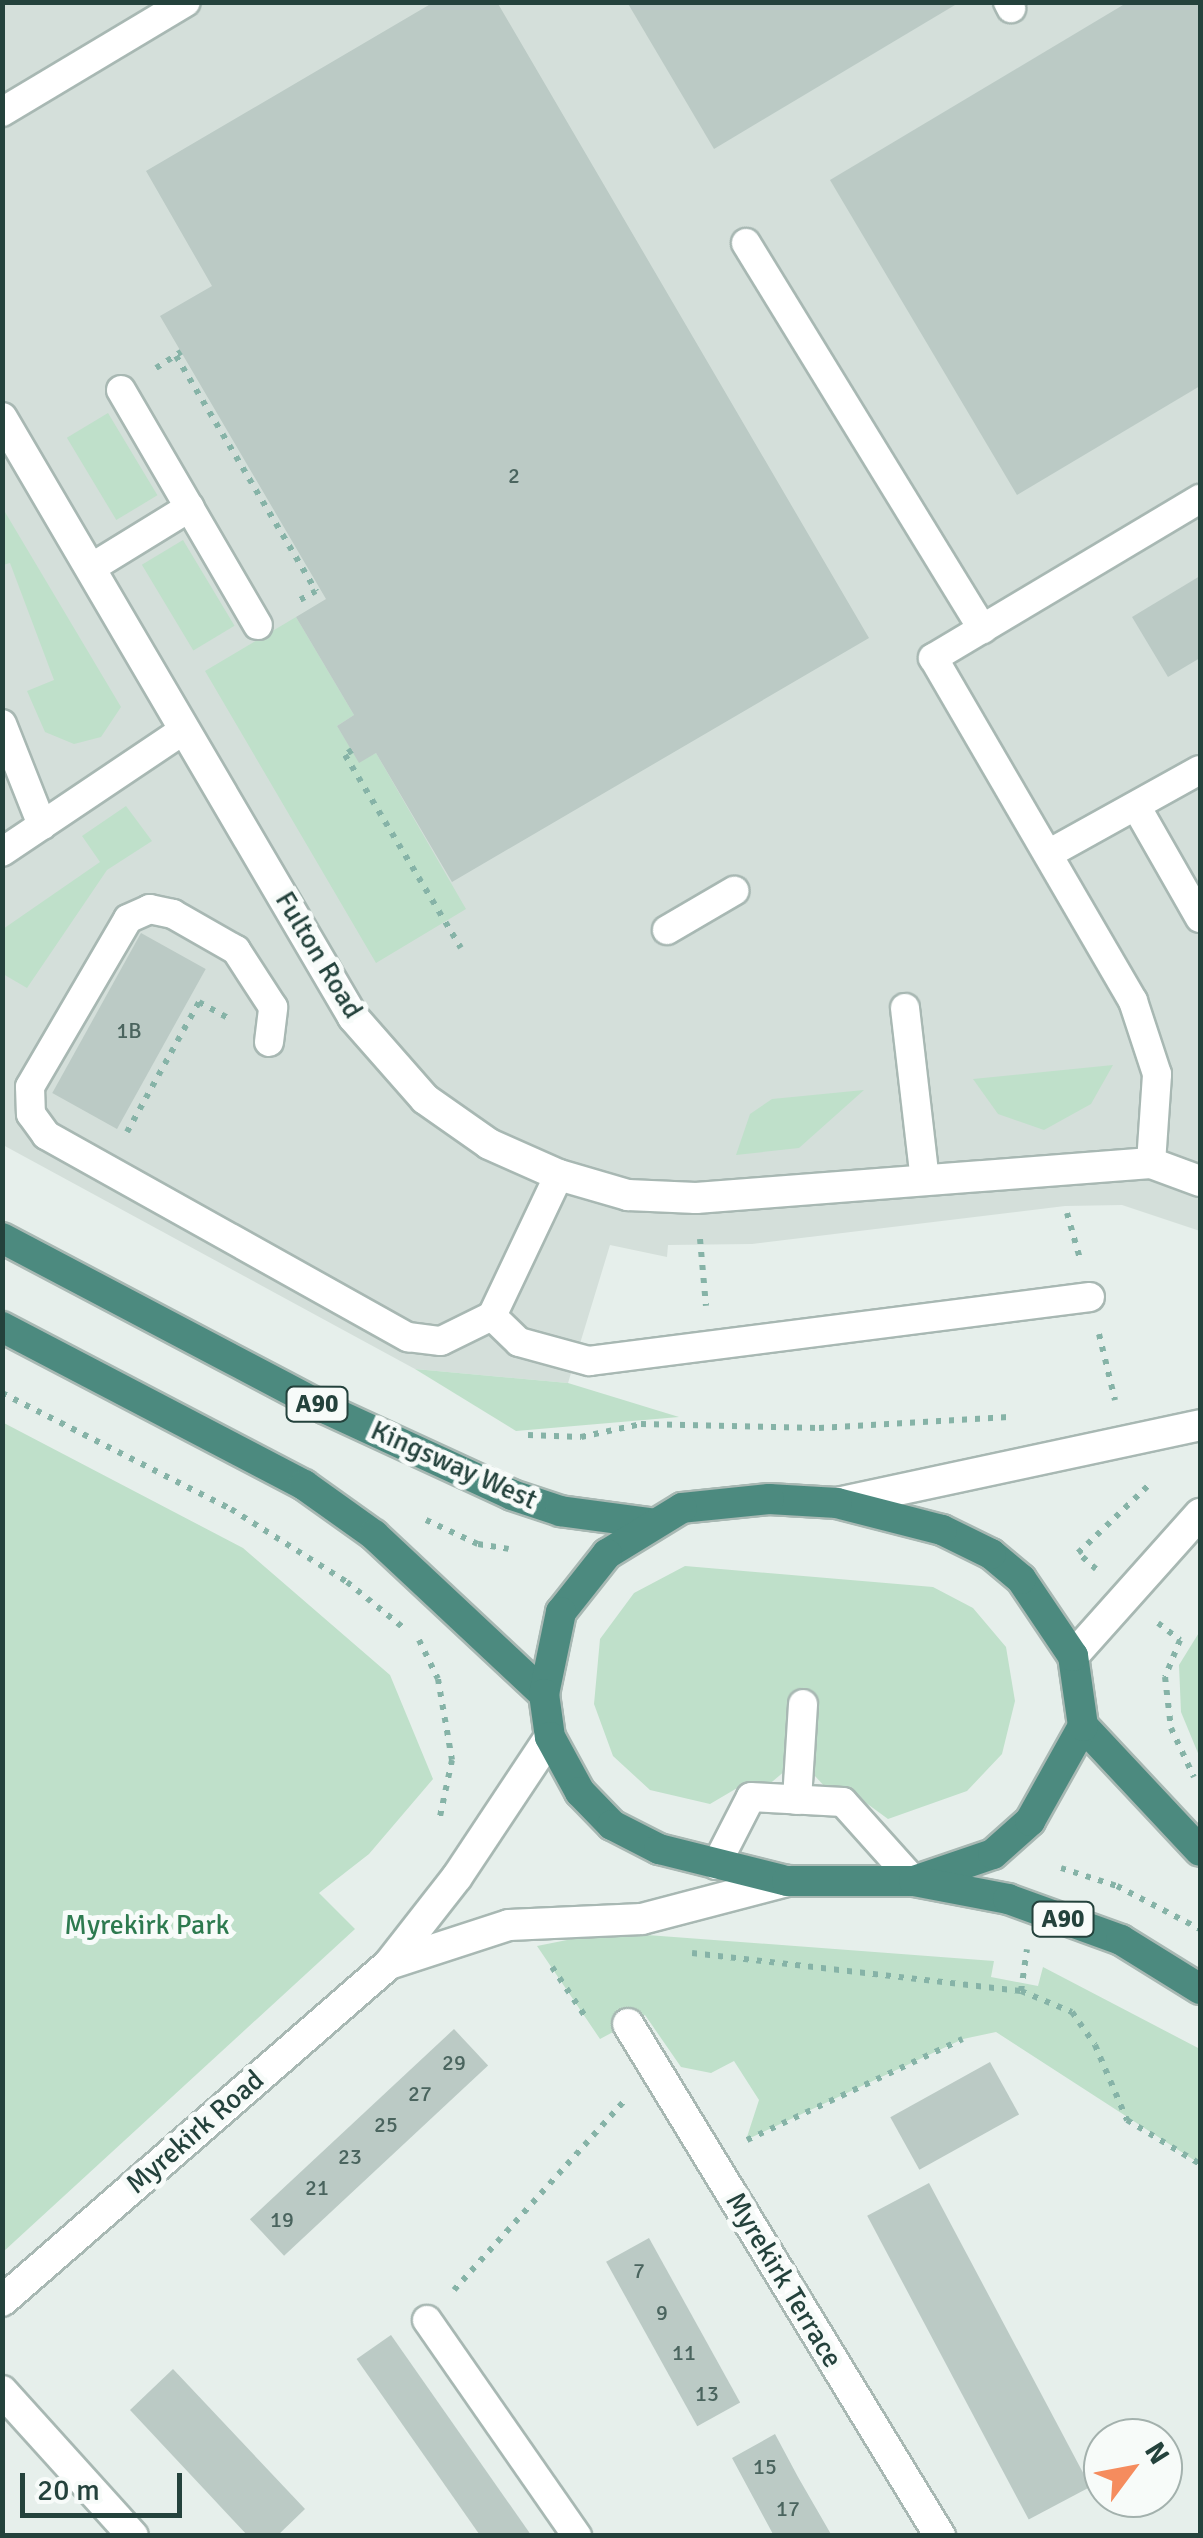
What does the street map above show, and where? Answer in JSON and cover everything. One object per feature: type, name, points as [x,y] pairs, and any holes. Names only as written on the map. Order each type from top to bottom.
[{"type":"highway","name":"Kingsway West","points":[[2,1238],[326,1408],[512,1495],[560,1511],[650,1523]]},
{"type":"highway","points":[[2,1328],[304,1485],[374,1535],[544,1694]]},
{"type":"highway","name":"Kingsway West","points":[[914,1881],[992,1854],[1030,1821],[1083,1726],[1073,1656],[1031,1590],[991,1554],[942,1530],[837,1503],[720,1499],[650,1523],[607,1554],[568,1601],[544,1694],[550,1737],[580,1792],[612,1825],[658,1849],[787,1881],[914,1881],[1008,1899],[1121,1940],[1200,1989]]},
{"type":"highway","points":[[1083,1726],[1200,1850]]},
{"type":"street","name":"Fulton Road","points":[[2,418],[352,1017],[425,1099],[489,1144],[559,1175],[628,1195],[696,1198],[1151,1163],[1200,1181]]},
{"type":"street","points":[[837,1503],[1200,1426]]},
{"type":"street","points":[[1073,1656],[1200,1514]]},
{"type":"street","name":"Myrekirk Road","points":[[2,2301],[389,1964],[457,1877],[550,1737]]},
{"type":"street","name":"Myrekirk Road","points":[[389,1964],[508,1925],[642,1919],[787,1881]]},
{"type":"street","name":"Myrekirk Terrace","points":[[628,2024],[940,2536]]},
{"type":"street","points":[[2,2391],[133,2536]]},
{"type":"lane","points":[[2,112],[150,12],[186,2]]},
{"type":"lane","points":[[746,243],[983,628]]},
{"type":"lane","points":[[121,390],[258,624]]},
{"type":"lane","points":[[1151,1163],[1156,1074],[1134,1001],[934,658],[1200,500]]},
{"type":"lane","points":[[91,568],[190,508]]},
{"type":"lane","points":[[2,724],[42,825]]},
{"type":"lane","points":[[2,852],[186,729]]},
{"type":"lane","points":[[1050,853],[1200,770]]},
{"type":"lane","points":[[1136,806],[1200,918]]},
{"type":"lane","points":[[666,930],[734,890]]},
{"type":"lane","points":[[269,1042],[273,1006],[260,976],[236,950],[173,914],[150,909],[128,919],[30,1088],[30,1114],[46,1135],[408,1336],[441,1341],[492,1316],[559,1175]]},
{"type":"lane","points":[[905,1008],[925,1180]]},
{"type":"lane","points":[[492,1316],[519,1342],[589,1362],[1090,1297]]},
{"type":"lane","points":[[797,1800],[803,1704]]},
{"type":"lane","points":[[716,1865],[751,1797],[844,1802],[914,1881]]},
{"type":"lane","points":[[427,2320],[578,2536]]},
{"type":"path","points":[[176,356],[316,590],[258,624]]},
{"type":"path","points":[[352,750],[344,755],[461,948]]},
{"type":"path","points":[[126,1135],[199,1002],[269,1042]]},
{"type":"path","points":[[696,1198],[710,1346]]},
{"type":"path","points":[[1097,1404],[1115,1401],[1110,1379]]},
{"type":"path","points":[[2,1393],[231,1509],[347,1582],[420,1641],[438,1679],[452,1760],[438,1825]]},
{"type":"path","points":[[528,1434],[581,1437],[642,1424],[972,1424],[1026,1415]]},
{"type":"path","points":[[422,1518],[478,1544],[509,1549]]},
{"type":"path","points":[[672,1950],[1021,1992],[1072,2012],[1095,2045],[1127,2120],[1200,2164]]},
{"type":"path","points":[[548,1961],[600,2040],[628,2024]]},
{"type":"path","points":[[710,2157],[963,2039]]},
{"type":"path","points":[[427,2320],[633,2090],[659,2075]]},
{"type":"shaded area","points":[[3,3],[1200,3],[1200,1231],[1122,1205],[1065,1206],[752,1244],[668,1245],[667,1257],[610,1245],[568,1383],[415,1369],[3,1145]]},
{"type":"green space","points":[[108,413],[157,495],[116,520],[67,438]]},
{"type":"green space","points":[[2,507],[121,707],[101,737],[74,744],[45,732],[27,691],[54,680],[10,563],[3,565]]},
{"type":"green space","points":[[183,540],[235,626],[193,650],[142,565]]},
{"type":"green space","points":[[296,617],[354,715],[337,726],[359,762],[376,753],[466,909],[376,963],[205,671]]},
{"type":"green space","points":[[126,806],[152,841],[107,870],[27,988],[3,974],[3,929],[100,862],[82,836]]},
{"type":"green space","points":[[1113,1065],[1091,1104],[1044,1130],[998,1114],[973,1079]]},
{"type":"green space","points":[[864,1090],[799,1148],[736,1155],[750,1114],[772,1099]]},
{"type":"green space","points":[[415,1369],[568,1383],[679,1417],[516,1431]]},
{"type":"green space","name":"Myrekirk Park","points":[[2,1422],[243,1548],[390,1675],[433,1779],[369,1854],[319,1893],[355,1929],[3,2252]]},
{"type":"green space","points":[[685,1566],[933,1587],[973,1608],[1006,1647],[1015,1701],[1002,1754],[967,1791],[888,1819],[847,1789],[827,1789],[814,1775],[817,1698],[791,1697],[786,1770],[766,1787],[744,1784],[710,1804],[650,1790],[613,1756],[594,1704],[600,1639],[634,1593]]},
{"type":"green space","points":[[1200,1631],[1200,1758],[1181,1712],[1179,1665]]},
{"type":"green space","points":[[607,1932],[994,1961],[991,1977],[1038,1986],[1043,1967],[1200,2049],[1200,2164],[996,2032],[963,2039],[746,2140],[759,2100],[734,2061],[711,2073],[681,2067],[645,2015],[600,2039],[537,1946]]},
{"type":"building","points":[[434,2],[497,2],[869,638],[452,882],[376,753],[359,763],[337,726],[354,715],[296,617],[326,599],[160,316],[212,286],[146,171]]},
{"type":"building","points":[[627,2],[960,2],[714,149]]},
{"type":"building","points":[[1128,2],[1200,2],[1200,386],[1017,495],[830,180]]},
{"type":"building","points":[[1200,576],[1200,658],[1168,677],[1132,617]]},
{"type":"building","points":[[141,933],[206,969],[117,1129],[52,1093]]},
{"type":"building","points":[[454,2029],[488,2066],[284,2256],[250,2219]]},
{"type":"building","points":[[990,2062],[1019,2114],[919,2170],[890,2117]]},
{"type":"building","points":[[929,2183],[1083,2473],[1083,2491],[1029,2520],[867,2216]]},
{"type":"building","points":[[649,2238],[740,2402],[697,2426],[606,2262]]},
{"type":"building","points":[[391,2335],[532,2536],[480,2536],[357,2359]]},
{"type":"building","points":[[173,2369],[305,2509],[277,2536],[248,2536],[130,2410]]},
{"type":"building","points":[[775,2434],[832,2536],[774,2536],[732,2458]]}]
